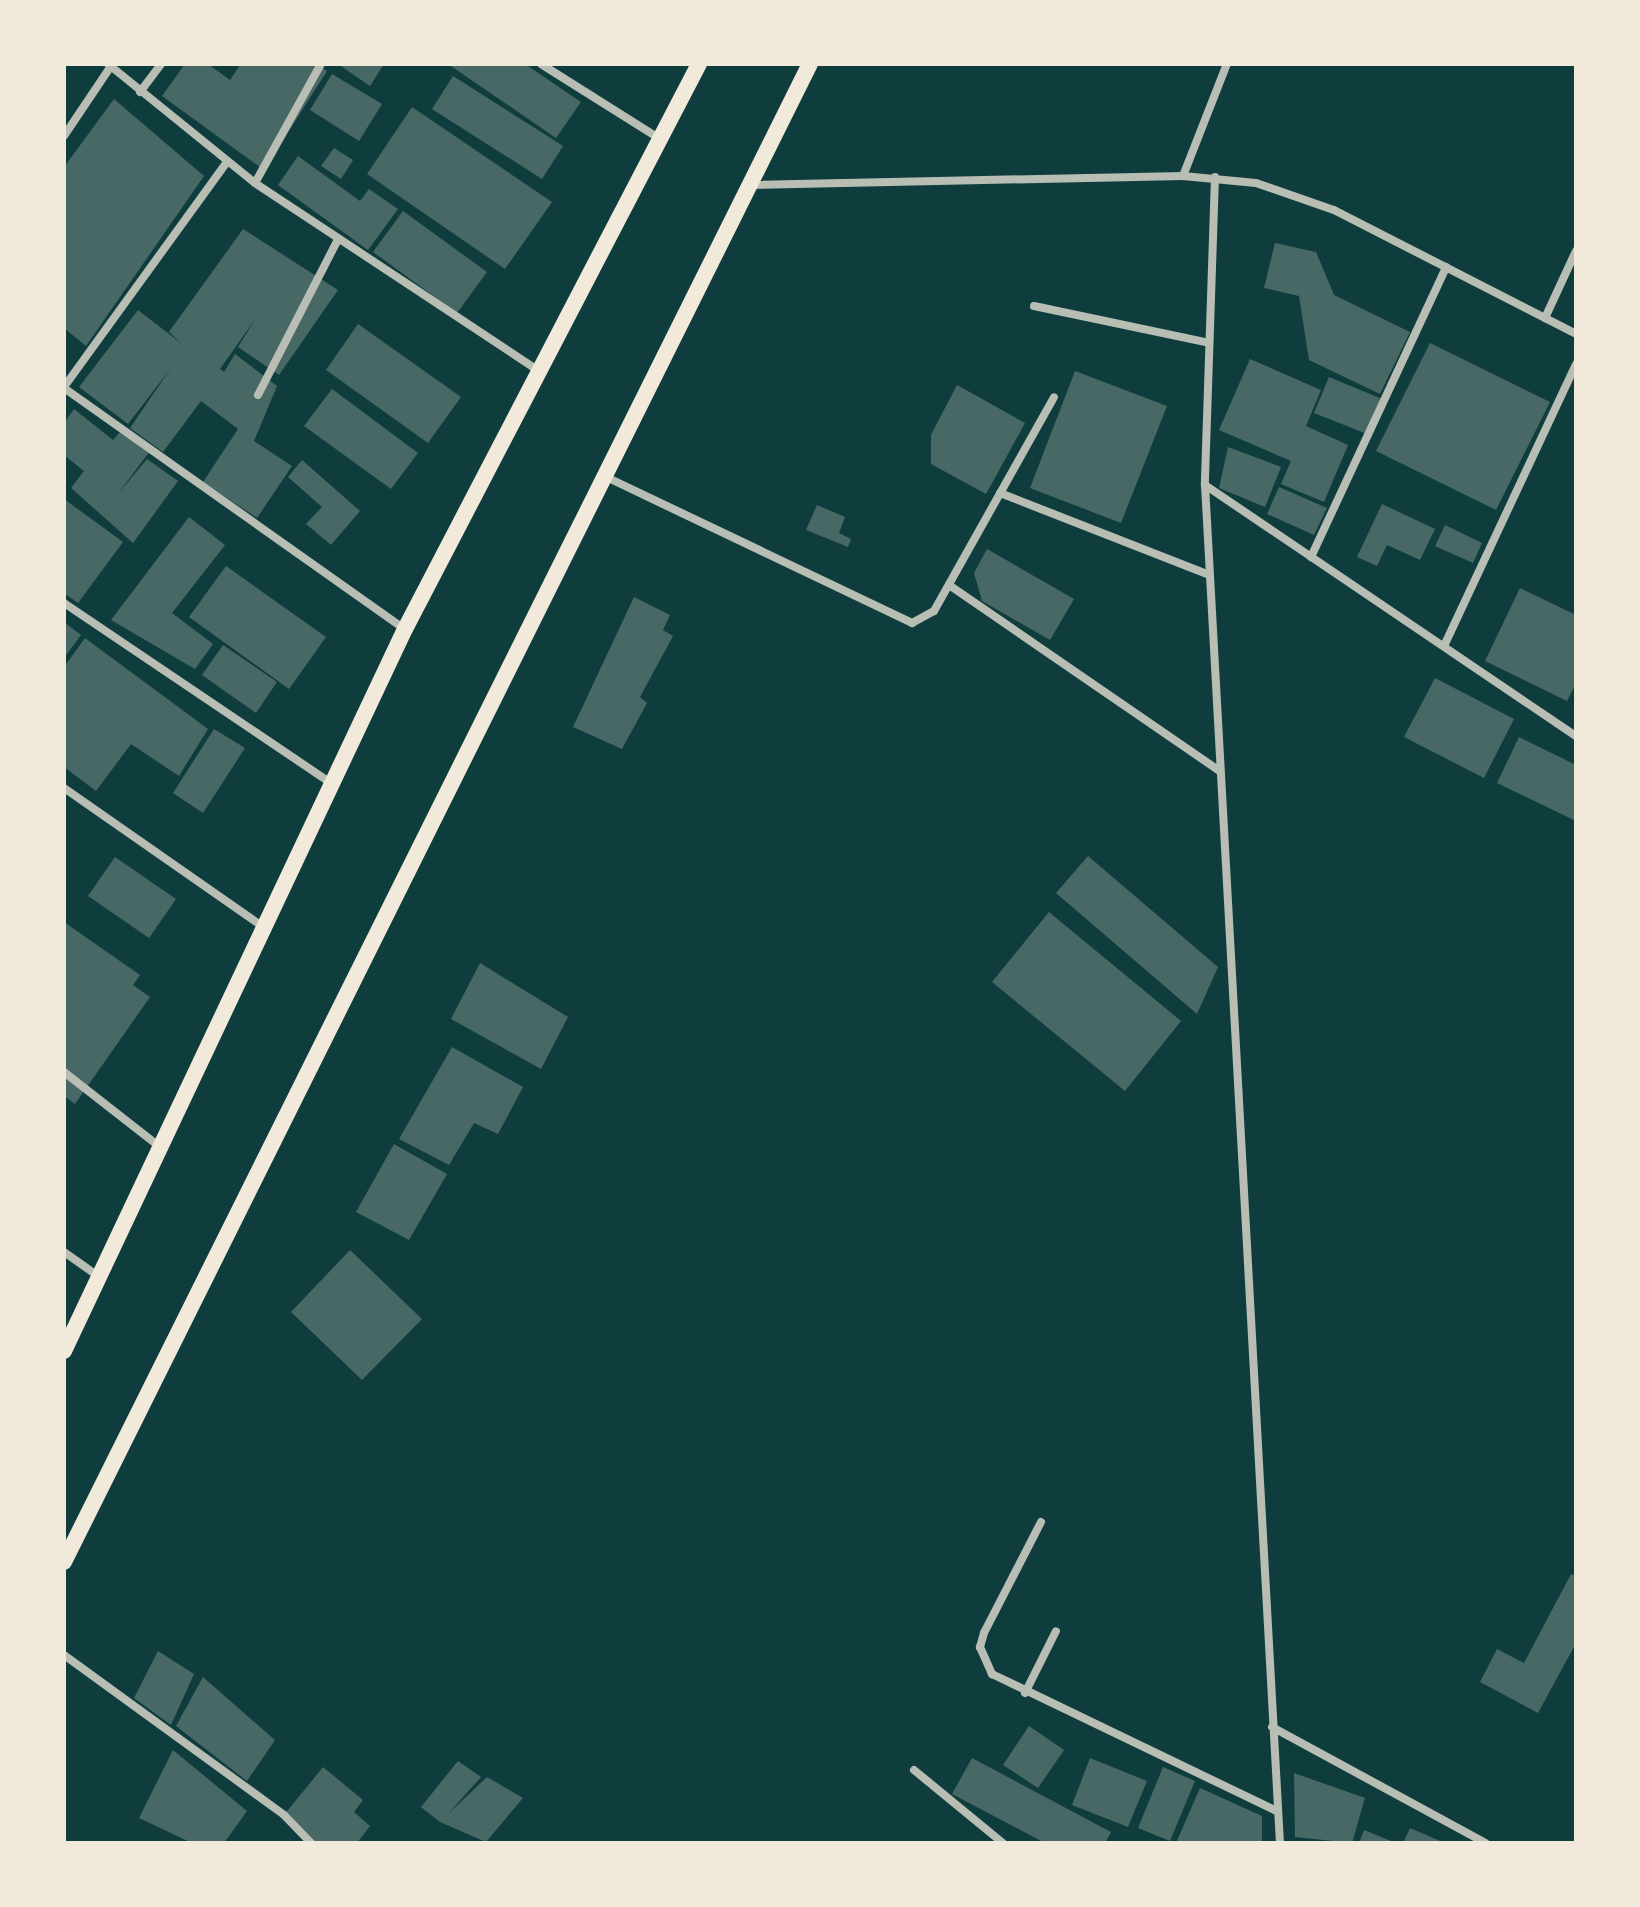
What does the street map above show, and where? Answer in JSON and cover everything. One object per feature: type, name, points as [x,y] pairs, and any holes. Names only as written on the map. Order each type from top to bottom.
[{"type":"main road","points":[[64,1351],[405,629],[537,370],[699,64]]},
{"type":"main road","points":[[64,1562],[746,185],[810,64]]},
{"type":"street","points":[[140,92],[161,64]]},
{"type":"street","points":[[255,183],[321,64]]},
{"type":"street","points":[[541,64],[660,139]]},
{"type":"street","points":[[1183,176],[1227,64]]},
{"type":"street","points":[[64,136],[109,65],[255,183],[337,241],[537,370]]},
{"type":"street","points":[[227,162],[64,387],[405,629]]},
{"type":"street","points":[[746,185],[1215,177],[1295,193],[1576,334]]},
{"type":"street","points":[[1215,177],[1205,485],[1280,1843]]},
{"type":"street","points":[[258,395],[337,241]]},
{"type":"street","points":[[1545,318],[1576,251]]},
{"type":"street","points":[[1311,557],[1446,267]]},
{"type":"street","points":[[1034,306],[1209,343]]},
{"type":"street","points":[[1444,646],[1576,364]]},
{"type":"street","points":[[602,475],[912,623],[934,611],[1054,397]]},
{"type":"street","points":[[1205,485],[1573,734],[1576,722]]},
{"type":"street","points":[[1000,493],[1209,575]]},
{"type":"street","points":[[949,585],[1220,771]]},
{"type":"street","points":[[64,603],[332,784]]},
{"type":"street","points":[[64,788],[264,927]]},
{"type":"street","points":[[64,1072],[160,1147]]},
{"type":"street","points":[[64,1252],[98,1276]]},
{"type":"street","points":[[1041,1522],[980,1647],[992,1674],[1025,1693],[1277,1811]]},
{"type":"street","points":[[1025,1693],[1056,1631]]},
{"type":"street","points":[[64,1655],[284,1815],[311,1843]]},
{"type":"street","points":[[1272,1727],[1486,1843]]},
{"type":"street","points":[[914,1770],[1003,1843]]},
{"type":"building","points":[[185,64],[208,64],[230,80],[241,64],[317,64],[327,71],[264,170],[162,96]]},
{"type":"building","points":[[338,64],[384,64],[370,86]]},
{"type":"building","points":[[448,64],[525,64],[581,102],[556,138]]},
{"type":"building","points":[[332,74],[382,104],[359,141],[310,110]]},
{"type":"building","points":[[453,76],[563,146],[542,179],[432,109]]},
{"type":"building","points":[[114,99],[204,176],[86,346],[64,328],[64,167]]},
{"type":"building","points":[[412,107],[552,202],[505,269],[367,174]]},
{"type":"building","points":[[334,148],[353,160],[341,179],[321,166]]},
{"type":"building","points":[[298,156],[360,201],[369,189],[398,209],[368,250],[278,185]]},
{"type":"building","points":[[403,211],[487,272],[457,313],[373,252]]},
{"type":"building","points":[[243,229],[338,290],[279,375],[238,347],[256,318],[220,369],[224,372],[235,354],[277,386],[254,441],[292,466],[257,518],[203,482],[238,429],[201,401],[163,452],[130,428],[171,368],[128,424],[79,387],[138,310],[182,344],[169,332]]},
{"type":"building","points":[[1275,243],[1316,252],[1334,295],[1410,332],[1380,394],[1309,360],[1299,296],[1264,288]]},
{"type":"building","points":[[358,324],[461,397],[428,443],[326,370]]},
{"type":"building","points":[[1430,343],[1550,402],[1496,510],[1376,451]]},
{"type":"building","points":[[1250,359],[1321,390],[1306,426],[1348,445],[1324,502],[1281,484],[1291,461],[1219,430]]},
{"type":"building","points":[[1075,371],[1167,406],[1121,523],[1030,488]]},
{"type":"building","points":[[1329,377],[1382,399],[1367,434],[1314,413]]},
{"type":"building","points":[[957,385],[1025,423],[986,494],[931,464],[931,435]]},
{"type":"building","points":[[332,389],[418,453],[391,489],[304,426]]},
{"type":"building","points":[[74,409],[113,440],[123,429],[150,451],[117,495],[147,459],[178,481],[133,543],[71,488],[84,471],[64,455],[64,423]]},
{"type":"building","points":[[1228,447],[1281,467],[1265,507],[1219,488]]},
{"type":"building","points":[[302,460],[360,511],[331,545],[306,524],[322,507],[288,477]]},
{"type":"building","points":[[1279,487],[1327,508],[1314,535],[1267,514]]},
{"type":"building","points":[[64,499],[123,542],[78,603],[64,593]]},
{"type":"building","points":[[1382,504],[1435,529],[1420,560],[1387,545],[1377,566],[1357,557]]},
{"type":"building","points":[[817,505],[845,517],[839,533],[851,539],[848,547],[806,530]]},
{"type":"building","points":[[189,517],[225,545],[172,613],[213,644],[195,669],[111,620]]},
{"type":"building","points":[[1445,525],[1482,543],[1473,563],[1435,546]]},
{"type":"building","points":[[987,549],[1074,599],[1050,640],[982,601],[974,573]]},
{"type":"building","points":[[226,566],[326,637],[289,689],[189,617]]},
{"type":"building","points":[[1520,588],[1576,615],[1576,683],[1567,701],[1485,661]]},
{"type":"building","points":[[634,597],[670,615],[663,630],[673,636],[640,697],[647,703],[622,749],[573,727]]},
{"type":"building","points":[[64,622],[81,635],[64,658]]},
{"type":"building","points":[[85,638],[208,729],[179,776],[131,744],[96,791],[64,767],[64,667]]},
{"type":"building","points":[[223,645],[277,682],[256,713],[202,675]]},
{"type":"building","points":[[1435,678],[1514,719],[1484,778],[1404,737]]},
{"type":"building","points":[[214,729],[245,748],[203,813],[173,793]]},
{"type":"building","points":[[1519,737],[1576,765],[1576,821],[1497,783]]},
{"type":"building","points":[[1088,856],[1218,967],[1197,1014],[1056,893]]},
{"type":"building","points":[[115,857],[176,899],[149,938],[88,896]]},
{"type":"building","points":[[1049,912],[1181,1021],[1125,1091],[992,982]]},
{"type":"building","points":[[64,922],[140,975],[133,985],[150,997],[75,1104],[64,1096]]},
{"type":"building","points":[[480,963],[568,1017],[541,1069],[451,1019]]},
{"type":"building","points":[[452,1047],[523,1087],[498,1134],[474,1123],[449,1165],[399,1139]]},
{"type":"building","points":[[394,1144],[447,1174],[409,1240],[356,1212]]},
{"type":"building","points":[[350,1250],[422,1319],[362,1380],[291,1312]]},
{"type":"building","points":[[1571,1574],[1576,1576],[1576,1643],[1538,1713],[1480,1682],[1497,1649],[1524,1663]]},
{"type":"building","points":[[158,1651],[194,1674],[171,1725],[134,1698]]},
{"type":"building","points":[[203,1677],[275,1740],[247,1781],[176,1726]]},
{"type":"building","points":[[1029,1726],[1064,1750],[1038,1788],[1003,1765]]},
{"type":"building","points":[[173,1750],[247,1811],[224,1843],[192,1843],[139,1818]]},
{"type":"building","points":[[972,1758],[1111,1832],[1105,1843],[1045,1843],[952,1794]]},
{"type":"building","points":[[1090,1758],[1147,1781],[1128,1827],[1072,1805]]},
{"type":"building","points":[[458,1761],[481,1777],[448,1814],[487,1777],[523,1798],[486,1842],[440,1822],[421,1807]]},
{"type":"building","points":[[323,1767],[363,1800],[354,1812],[370,1826],[357,1843],[313,1843],[284,1815]]},
{"type":"building","points":[[1163,1767],[1195,1781],[1170,1841],[1138,1828]]},
{"type":"building","points":[[1294,1773],[1365,1798],[1352,1843],[1295,1837]]},
{"type":"building","points":[[1200,1788],[1262,1816],[1262,1843],[1176,1843]]},
{"type":"building","points":[[1410,1828],[1445,1843],[1403,1843]]},
{"type":"building","points":[[1364,1830],[1396,1843],[1359,1843]]}]
